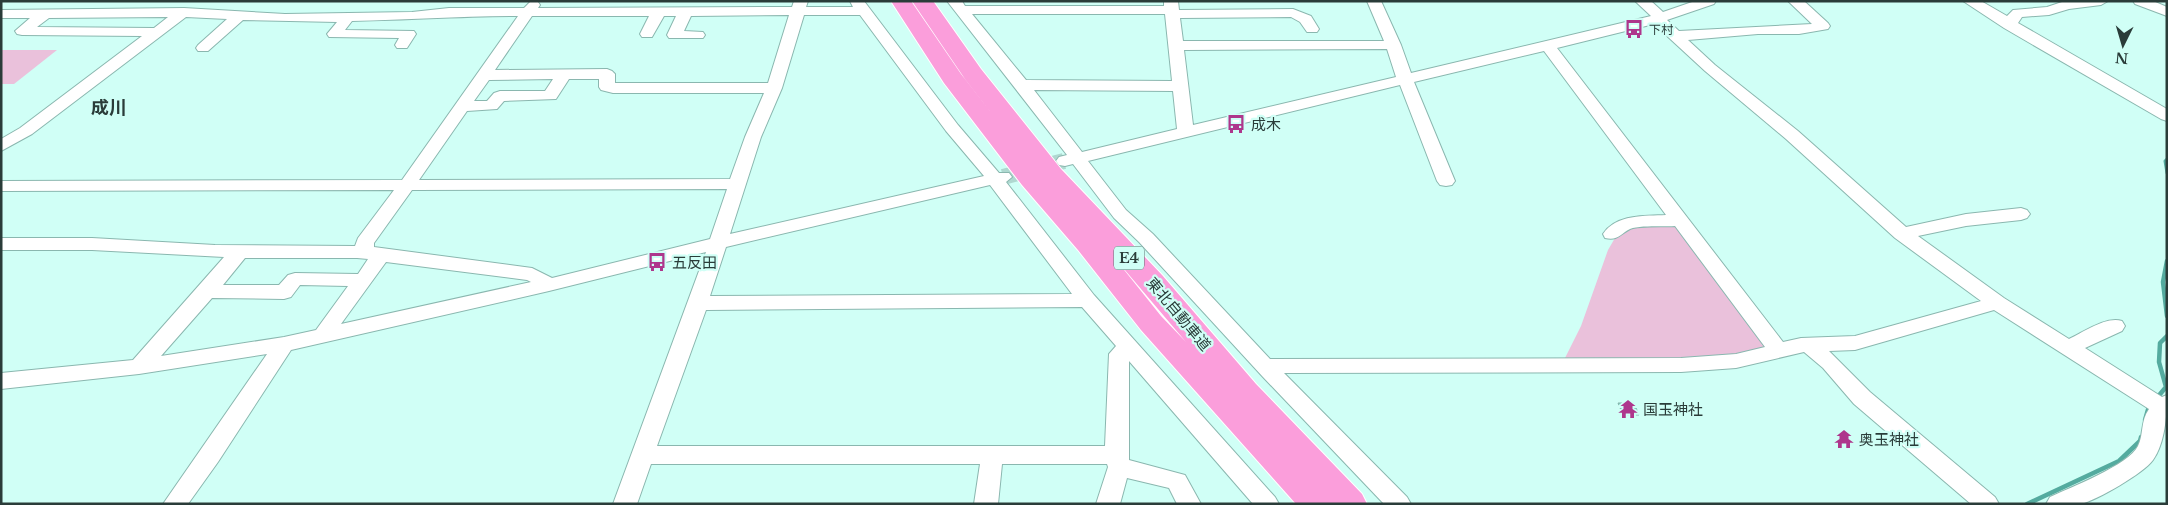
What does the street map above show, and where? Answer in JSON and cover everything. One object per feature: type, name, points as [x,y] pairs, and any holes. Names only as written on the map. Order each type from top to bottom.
[{"type":"highway","points":[[891,1],[952,78]]},
{"type":"highway","name":"東北自動車道","points":[[901,1],[952,78],[1031,180],[1088,244],[1151,323],[1317,504]]},
{"type":"highway","name":"東北自動車道","points":[[922,1],[973,74],[1052,174],[1152,282],[1245,392],[1350,504]]},
{"type":"street","points":[[1,146],[26,131],[197,1]]},
{"type":"street","points":[[1374,1],[1394,45],[1404,79],[1409,87],[1446,181]]},
{"type":"street","points":[[1642,1],[1710,68],[1792,135],[1902,234],[1997,304],[2066,348],[2080,354],[2165,406],[2155,414],[2148,448],[2144,456],[2129,468],[2058,504]]},
{"type":"street","points":[[1070,160],[1659,18],[1708,1]]},
{"type":"street","points":[[1677,36],[1758,30],[1806,30],[1823,26],[1795,1]]},
{"type":"street","points":[[1970,1],[2167,116]]},
{"type":"street","points":[[2009,25],[2014,16],[2018,14],[2049,11],[2076,3],[2101,1]]},
{"type":"street","points":[[2140,1],[2167,12]]},
{"type":"street","points":[[376,253],[364,249],[365,242],[532,6]]},
{"type":"street","points":[[1,14],[183,13],[239,16],[348,17],[420,16],[532,6],[663,9],[685,13],[800,6],[861,6],[952,128],[999,178],[1087,300],[1267,504]]},
{"type":"street","points":[[625,504],[698,304],[753,137],[774,88],[800,6]]},
{"type":"street","points":[[957,6],[1172,8],[1293,13],[1306,19],[1312,29]]},
{"type":"street","points":[[957,6],[1022,85],[1070,160],[1399,504]]},
{"type":"street","points":[[1172,8],[1186,132]]},
{"type":"street","points":[[647,34],[663,9]]},
{"type":"street","points":[[685,13],[674,34],[698,35]]},
{"type":"street","points":[[45,14],[22,31],[157,32]]},
{"type":"street","points":[[203,48],[239,16]]},
{"type":"street","points":[[348,17],[334,34],[408,34],[402,45]]},
{"type":"street","points":[[1176,46],[1394,45]]},
{"type":"street","points":[[1547,45],[1779,351]]},
{"type":"street","points":[[484,74],[607,74],[607,87],[613,88],[774,88]]},
{"type":"street","points":[[462,106],[491,106],[500,96],[550,96],[564,74]]},
{"type":"street","points":[[1022,85],[1181,86]]},
{"type":"street","points":[[1,381],[138,366],[284,344],[549,285],[718,243],[999,178]]},
{"type":"street","points":[[1,186],[738,184]]},
{"type":"street","points":[[1902,234],[1966,220],[2021,214]]},
{"type":"street","points":[[1612,234],[1624,225],[1631,223],[1680,220]]},
{"type":"street","points":[[1,244],[92,244],[239,252],[376,253],[532,274],[549,285]]},
{"type":"street","points":[[138,366],[207,291],[239,252]]},
{"type":"street","points":[[323,335],[363,280],[376,253]]},
{"type":"street","points":[[207,291],[284,292],[295,280],[363,280]]},
{"type":"street","points":[[698,304],[1087,300]]},
{"type":"street","points":[[1265,366],[1682,365],[1736,362],[1809,345],[1855,343],[1997,304]]},
{"type":"street","points":[[2066,348],[2115,326]]},
{"type":"street","points":[[174,504],[210,456],[284,344]]},
{"type":"street","points":[[1809,345],[1830,363],[1862,398],[1987,504]]},
{"type":"street","points":[[1108,504],[1118,461],[1119,354],[1129,347]]},
{"type":"street","points":[[642,455],[992,455],[1118,461],[1177,481],[1190,504]]},
{"type":"street","points":[[986,504],[992,455]]},
{"type":"shaded area","points":[[1,50],[57,50],[14,84],[1,84]]},
{"type":"shaded area","points":[[1680,223],[1773,347],[1737,357],[1563,362],[1581,326],[1608,250],[1615,238],[1632,227]]},
{"type":"building","name":"国玉神社","points":[[1618,403],[1634,403],[1639,415],[1623,415]]},
{"type":"waterway","points":[[2167,159],[2165,161],[2167,173]]},
{"type":"waterway","points":[[2167,261],[2163,282],[2167,316]]},
{"type":"waterway","points":[[2156,399],[2166,387],[2159,362],[2160,343],[2167,336]]},
{"type":"waterway","points":[[2145,420],[2149,406]]},
{"type":"waterway","points":[[2027,504],[2119,461],[2140,441],[2141,437]]},
{"type":"tunnel","points":[[1003,177],[1064,161]]},
{"type":"place","name":"下村","points":[[1634,29]]},
{"type":"place","name":"成木","points":[[1236,124]]},
{"type":"place","name":"五反田","points":[[657,262]]},
{"type":"place","name":"国玉神社","points":[[1628,409]]},
{"type":"place","name":"奥玉神社","points":[[1844,439]]},
{"type":"district","name":"成川","points":[[109,108]]}]
